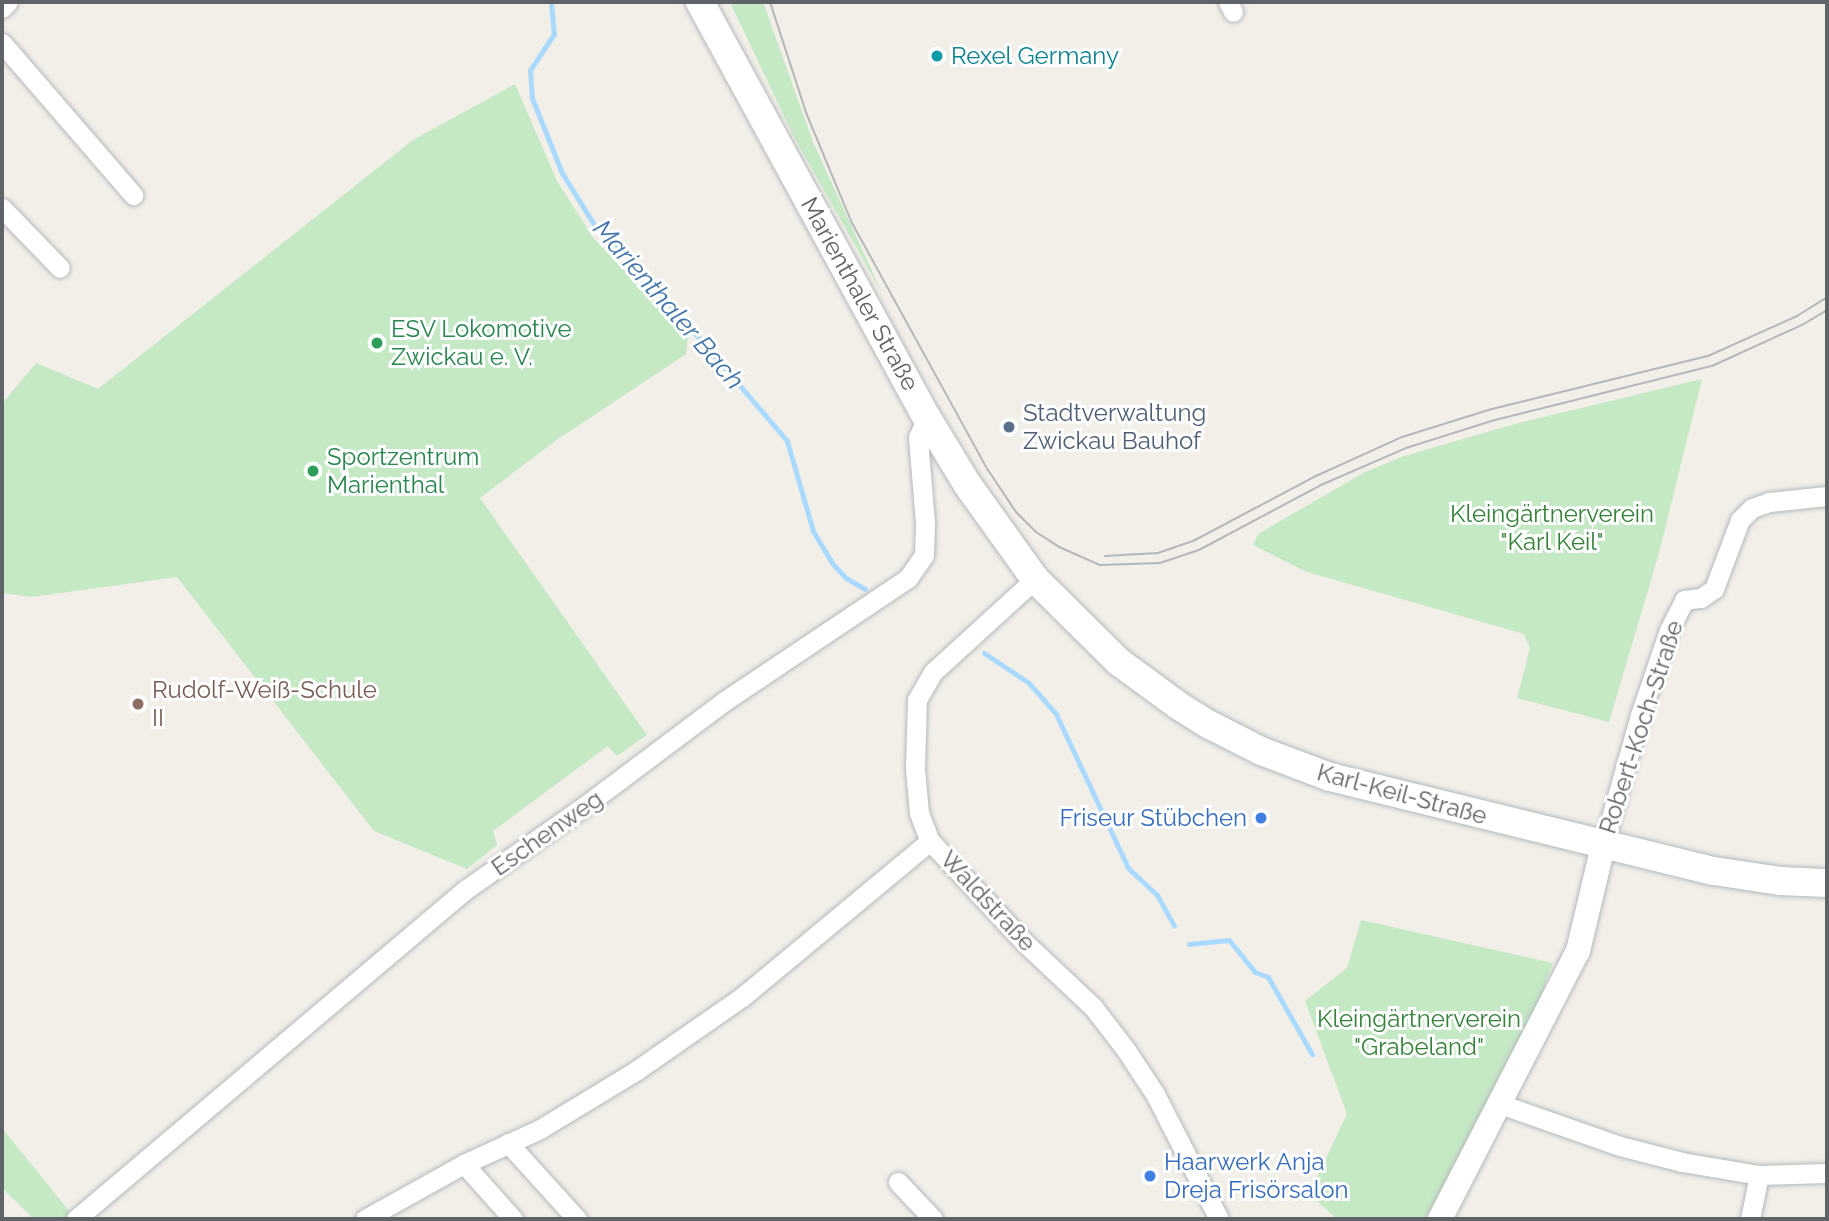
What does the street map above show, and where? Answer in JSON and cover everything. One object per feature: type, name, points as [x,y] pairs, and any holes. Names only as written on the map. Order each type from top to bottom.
[{"type":"main road","name":"Marienthaler Straße","points":[[700,2],[927,418],[1003,538],[1035,579]]},
{"type":"main road","name":"Karl-Keil-Straße","points":[[1035,579],[1090,636],[1149,685],[1210,724],[1261,751],[1331,777],[1603,846],[1725,873],[1827,883]]},
{"type":"street","points":[[2,8],[8,2]]},
{"type":"street","points":[[2,43],[133,195]]},
{"type":"street","points":[[2,208],[60,268]]},
{"type":"street","name":"Eschenweg","points":[[76,1219],[465,890],[590,802],[723,702],[908,578],[924,555],[925,523],[918,437],[927,418]]},
{"type":"street","name":"Robert-Koch-Straße","points":[[1603,846],[1644,703],[1669,630],[1684,600],[1701,598],[1714,589],[1741,520],[1752,508],[1769,502],[1827,496]]},
{"type":"street","name":"Waldstraße","points":[[1035,579],[933,672],[917,700],[915,769],[918,802],[930,841],[1025,943],[1093,1007],[1126,1050],[1155,1094],[1219,1219]]},
{"type":"street","points":[[365,1219],[464,1164],[540,1129],[637,1070],[742,997],[930,841]]},
{"type":"street","points":[[1440,1219],[1578,951],[1603,846]]},
{"type":"street","points":[[1500,1104],[1651,1155],[1759,1175],[1827,1173]]},
{"type":"street","points":[[508,1143],[577,1219]]},
{"type":"street","points":[[464,1164],[513,1219]]},
{"type":"street","points":[[1750,1219],[1759,1175]]},
{"type":"street","points":[[898,1182],[933,1219]]},
{"type":"green space","points":[[730,2],[763,2],[813,142],[882,293],[793,135]]},
{"type":"green space","name":"Sportzentrum Marienthal","points":[[515,84],[557,181],[594,239],[688,336],[686,354],[558,439],[480,498],[647,735],[617,756],[608,746],[493,831],[497,845],[467,869],[374,831],[177,577],[32,597],[2,593],[2,404],[36,363],[98,389],[413,140]]},
{"type":"green space","name":"Kleingärtnerverein \"Karl Keil\"","points":[[1702,379],[1659,553],[1609,722],[1517,698],[1530,648],[1524,634],[1307,572],[1253,545],[1258,534],[1365,472],[1404,456],[1515,424]]},
{"type":"green space","name":"Kleingärtnerverein \"Grabeland\"","points":[[1361,920],[1553,963],[1526,1035],[1425,1219],[1337,1219],[1309,1194],[1347,1114],[1305,1001],[1347,968]]},
{"type":"green space","points":[[2,1128],[70,1212],[64,1219],[34,1219],[2,1188]]},
{"type":"waterway","name":"Marienthaler Bach","points":[[551,2],[554,34],[530,70],[532,98],[562,173],[595,226],[627,254],[787,441],[813,531],[832,563],[846,578],[865,589]]},
{"type":"waterway","name":"Marienthaler Bach","points":[[984,653],[1029,683],[1056,714],[1128,868],[1157,895],[1174,926]]},
{"type":"waterway","name":"Marienthaler Bach","points":[[1189,944],[1229,940],[1255,972],[1268,977],[1312,1054]]},
{"type":"tram line","points":[[770,2],[807,115],[852,223],[988,470],[1016,512],[1036,532],[1059,547],[1100,565],[1160,563],[1199,550],[1321,485],[1406,448],[1495,420],[1712,366],[1802,325],[1827,310]]},
{"type":"tram line","points":[[1105,556],[1158,553],[1195,540],[1316,476],[1402,437],[1492,409],[1708,356],[1797,316],[1827,297]]},
{"type":"place","name":"Rexel Germany","points":[[937,56]]},
{"type":"place","name":"ESV Lokomotive Zwickau e. V.","points":[[377,343]]},
{"type":"place","name":"Stadtverwaltung Zwickau Bauhof","points":[[1009,427]]},
{"type":"place","name":"Sportzentrum Marienthal","points":[[313,471]]},
{"type":"place","name":"Rudolf-Weiß-Schule II","points":[[138,704]]},
{"type":"place","name":"Friseur Stübchen","points":[[1261,818]]},
{"type":"place","name":"Haarwerk Anja Dreja Frisörsalon","points":[[1150,1176]]}]
